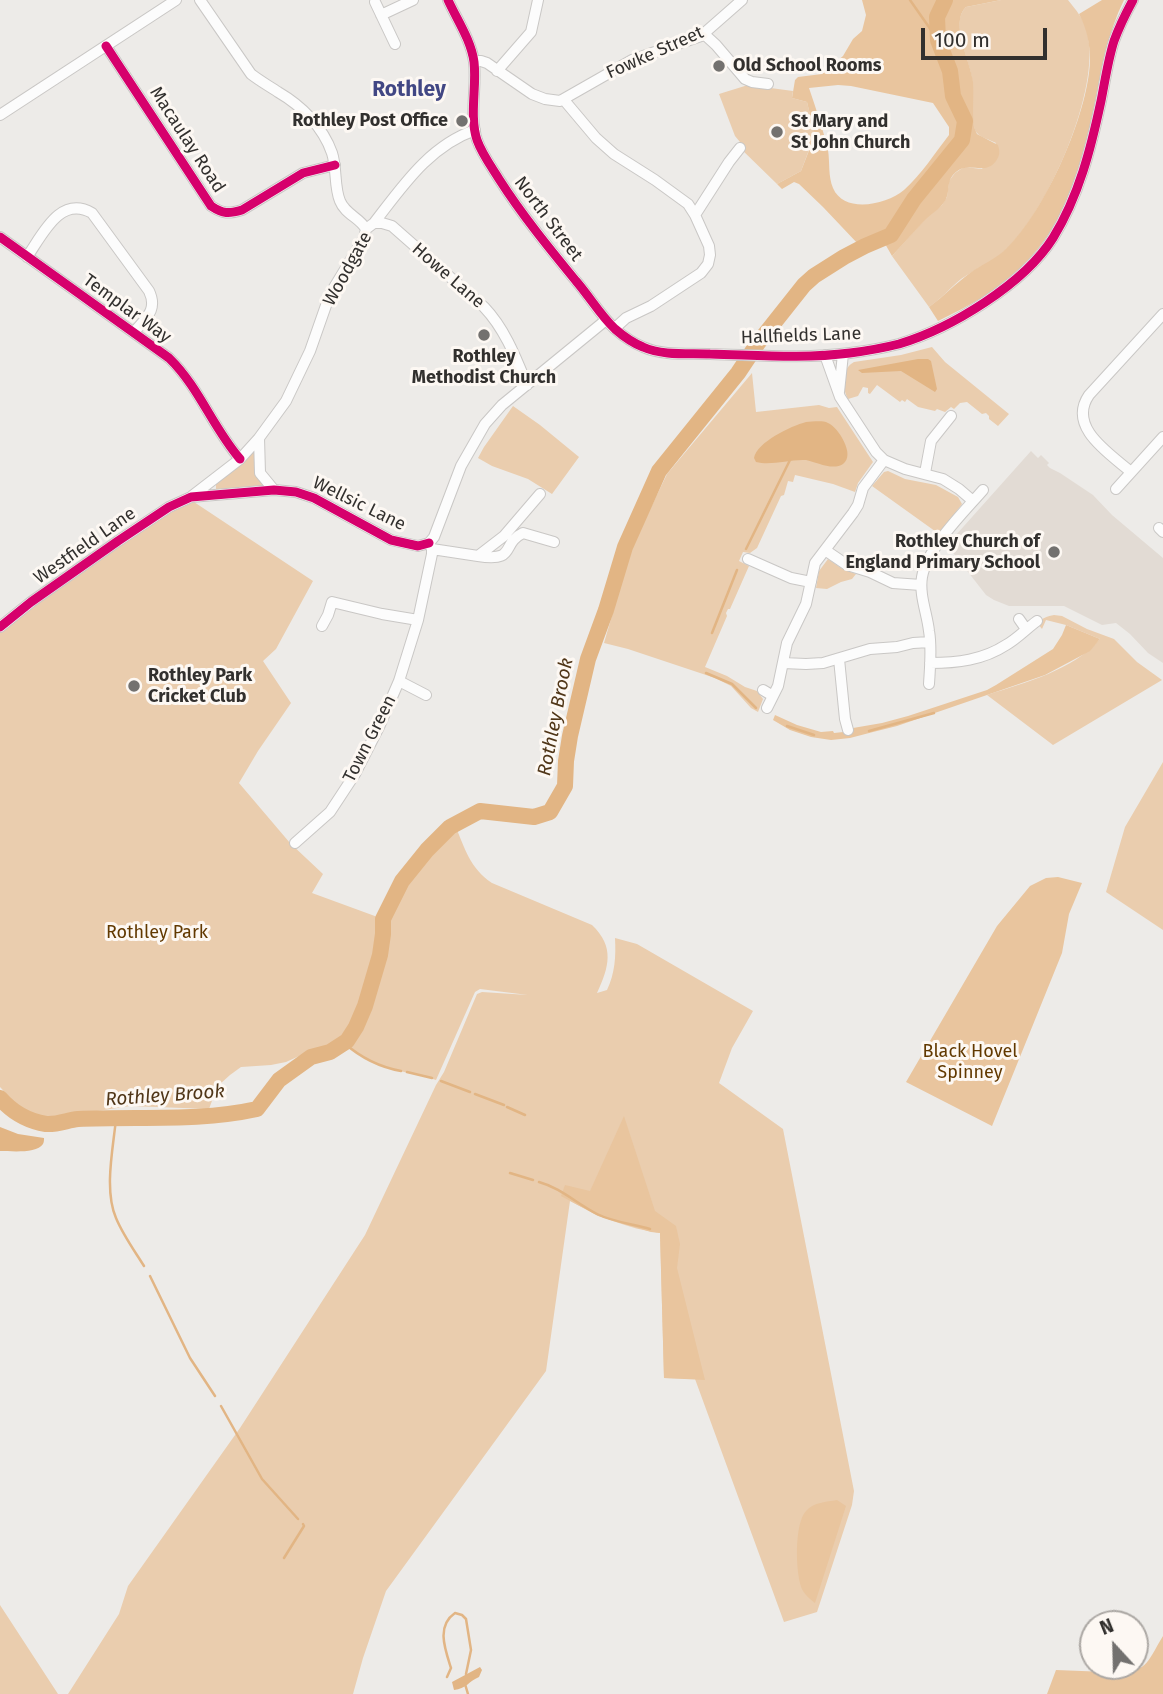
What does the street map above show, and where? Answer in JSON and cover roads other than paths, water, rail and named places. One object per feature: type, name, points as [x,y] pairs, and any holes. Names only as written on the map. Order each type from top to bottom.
[{"type":"street","points":[[0,114],[176,0]]},
{"type":"street","points":[[200,0],[251,74],[295,103],[323,133],[335,165],[340,202],[362,223],[370,226]]},
{"type":"street","points":[[381,15],[413,0]]},
{"type":"street","points":[[448,0],[468,41],[474,61],[475,130]]},
{"type":"street","points":[[497,71],[531,32],[538,0]]},
{"type":"street","name":"Fowke Street","points":[[564,100],[626,63],[705,34],[742,0]]},
{"type":"street","name":"Hallfields Lane","points":[[607,320],[637,344],[654,350],[729,355],[843,354],[899,344],[948,323],[1003,289],[1026,271],[1054,237],[1083,173],[1096,128],[1114,43],[1133,0]]},
{"type":"street","points":[[375,2],[395,44]]},
{"type":"street","points":[[705,34],[746,80],[768,85]]},
{"type":"street","name":"Macaulay Road","points":[[106,46],[211,206],[219,212],[232,214],[242,210],[303,173],[335,165]]},
{"type":"street","points":[[474,61],[484,62],[532,94],[550,100],[564,100],[605,146],[623,161],[684,200],[695,215],[709,246],[710,255],[706,267],[701,273],[651,306],[626,318],[615,328]]},
{"type":"street","name":"Woodgate","points":[[191,497],[240,459],[286,401],[314,342],[330,293],[370,226],[418,168],[450,142],[475,130]]},
{"type":"street","name":"North Street","points":[[475,130],[482,151],[508,193],[547,247],[607,320]]},
{"type":"street","points":[[695,215],[740,148]]},
{"type":"street","points":[[27,257],[57,216],[64,211],[83,208],[92,213],[153,299],[148,315],[134,332]]},
{"type":"street","name":"Howe Lane","points":[[370,226],[382,223],[392,226],[484,307],[508,342],[527,385]]},
{"type":"street","name":"Templar Way","points":[[0,237],[169,358],[185,376],[240,459]]},
{"type":"street","points":[[1130,472],[1088,432],[1083,420],[1083,410],[1089,395],[1163,314]]},
{"type":"street","name":"Town Green","points":[[295,843],[337,803],[379,727],[418,620],[430,546],[461,466],[481,430],[495,412],[607,320]]},
{"type":"street","points":[[839,395],[843,354]]},
{"type":"street","points":[[825,355],[839,395],[884,460],[948,481],[973,501]]},
{"type":"street","points":[[925,473],[930,444],[944,418]]},
{"type":"street","points":[[1116,489],[1163,437]]},
{"type":"street","points":[[259,438],[260,473],[274,490]]},
{"type":"street","points":[[766,708],[781,677],[789,638],[806,604],[815,563],[853,513],[863,488],[884,460]]},
{"type":"street","name":"Wellsic Lane","points":[[191,497],[274,490],[296,492],[314,498],[391,540],[478,556]]},
{"type":"street","points":[[929,684],[930,642],[921,585],[923,570],[942,538],[983,490]]},
{"type":"street","points":[[478,556],[504,536],[540,494]]},
{"type":"street","name":"Westfield Lane","points":[[0,627],[118,541],[169,507],[191,497]]},
{"type":"street","points":[[478,556],[502,556],[523,533],[551,538]]},
{"type":"street","points":[[825,550],[846,565],[870,572],[887,581],[921,585]]},
{"type":"street","points":[[753,558],[791,578],[811,582]]},
{"type":"street","points":[[322,626],[332,602],[418,620]]},
{"type":"street","points":[[1019,619],[1026,629]]},
{"type":"street","points":[[930,663],[967,661],[989,654],[1006,645],[1037,621]]},
{"type":"street","points":[[783,663],[809,664],[839,659],[870,649],[897,648],[930,642]]},
{"type":"street","points":[[839,659],[843,723]]},
{"type":"street","points":[[398,681],[426,695]]},
{"type":"street","points":[[763,690],[773,696]]},
{"type":"waterway","name":"Rothley Brook","points":[[910,0],[938,40]]},
{"type":"waterway","name":"Rothley Brook","points":[[0,1098],[21,1115],[46,1124],[78,1119],[213,1116],[257,1109],[279,1080],[311,1057],[330,1052],[347,1041],[365,1006],[380,955],[383,919],[402,881],[427,850],[450,827],[480,811],[534,817],[550,812],[565,786],[570,736],[588,659],[625,547],[659,471],[804,285],[844,257],[891,235],[914,199],[962,140],[965,121],[953,96],[950,71],[938,40],[937,17],[945,0]]},
{"type":"waterway","points":[[746,549],[790,460]]},
{"type":"waterway","points":[[712,633],[737,570]]},
{"type":"waterway","points":[[706,673],[732,684],[756,708]]},
{"type":"waterway","points":[[869,731],[934,713]]},
{"type":"waterway","points":[[787,726],[814,735]]},
{"type":"waterway","points":[[344,1043],[370,1061],[401,1071]]},
{"type":"waterway","points":[[407,1072],[432,1078]]},
{"type":"waterway","points":[[441,1081],[470,1092]]},
{"type":"waterway","points":[[475,1094],[504,1105]]},
{"type":"waterway","points":[[507,1107],[525,1115]]},
{"type":"waterway","points":[[116,1119],[110,1169],[112,1207],[122,1230],[144,1266]]},
{"type":"waterway","points":[[510,1173],[533,1180]]},
{"type":"waterway","points":[[539,1182],[555,1188],[603,1217],[650,1229]]},
{"type":"waterway","points":[[150,1276],[190,1358],[215,1396]]},
{"type":"waterway","points":[[221,1406],[262,1479],[298,1519]]},
{"type":"waterway","points":[[284,1558],[303,1524]]},
{"type":"waterway","points":[[447,1677],[451,1668],[444,1631],[449,1618],[455,1613],[466,1619],[471,1650],[466,1674]]},
{"type":"waterway","points":[[465,1684],[468,1694]]},
{"type":"place","name":"Old School Rooms","points":[[719,66]]},
{"type":"place","name":"Rothley Post Office","points":[[462,121]]},
{"type":"place","name":"St Mary and St John Church","points":[[777,132]]},
{"type":"place","name":"Rothley Methodist Church","points":[[484,335]]},
{"type":"place","name":"Rothley Church of England Primary School","points":[[1054,552]]},
{"type":"place","name":"Rothley Park Cricket Club","points":[[134,686]]},
{"type":"district","name":"Rothley","points":[[409,90]]},
{"type":"park label","name":"Rothley Park","points":[[157,933]]},
{"type":"park label","name":"Black Hovel Spinney","points":[[970,1062]]}]
